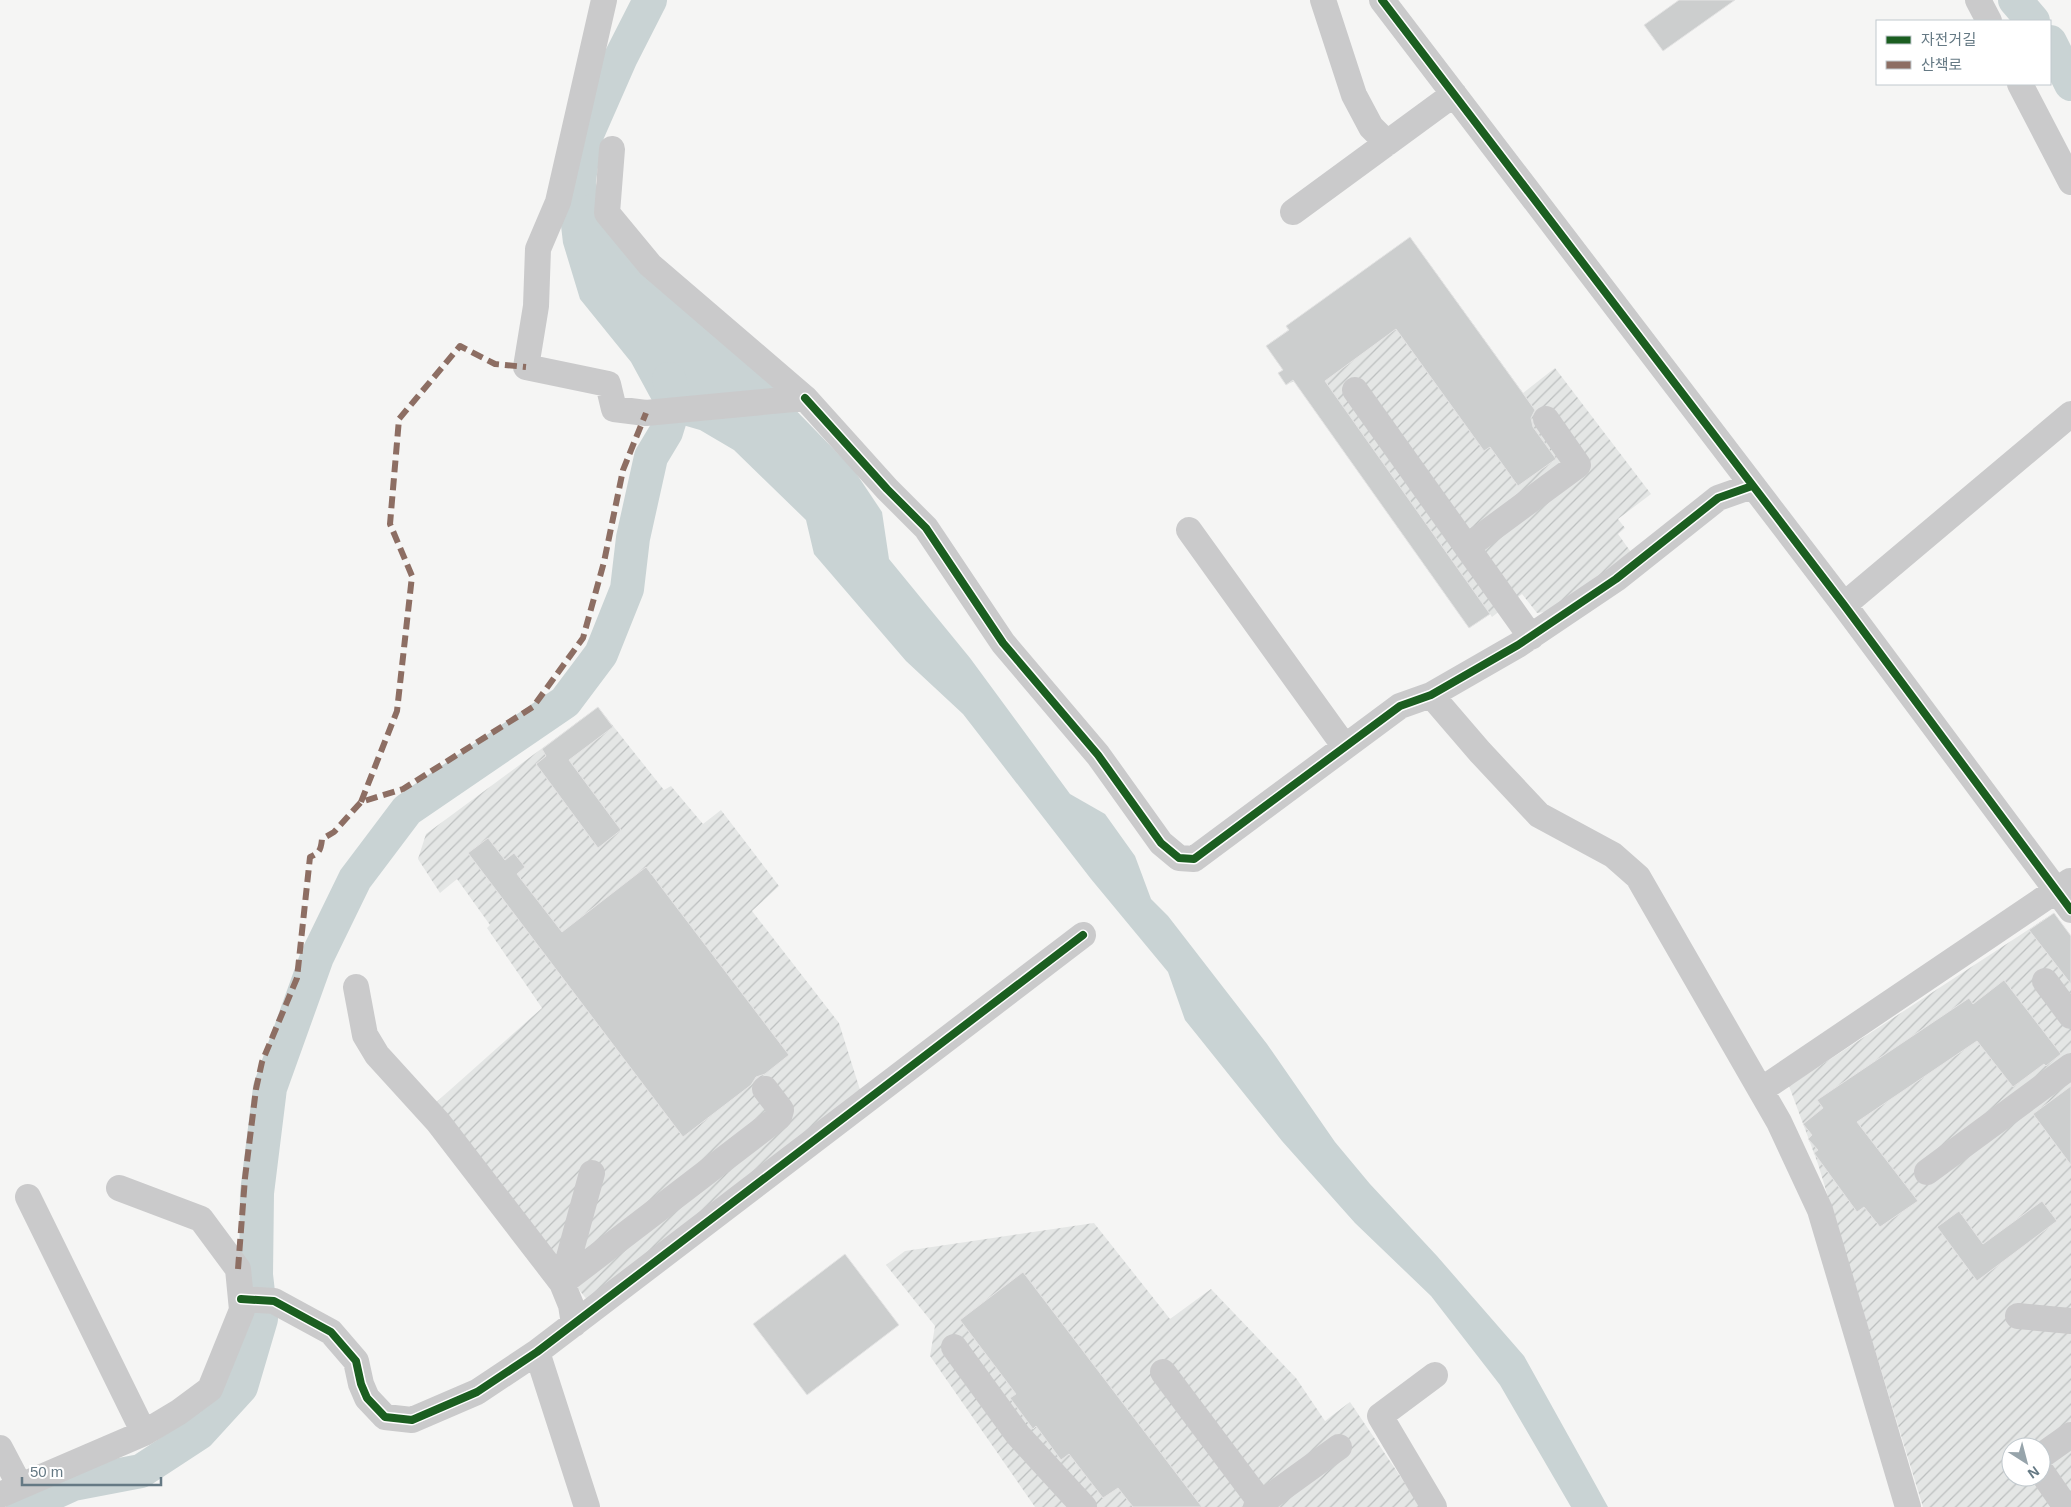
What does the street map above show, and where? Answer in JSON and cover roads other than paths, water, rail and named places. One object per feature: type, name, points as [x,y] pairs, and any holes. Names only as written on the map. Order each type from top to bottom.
[{"type":"street","points":[[604,0],[558,202],[538,249],[536,306],[526,368],[608,384],[614,409],[648,413],[798,399]]},
{"type":"street","points":[[1323,0],[1354,95],[1371,127],[1387,143]]},
{"type":"street","points":[[1382,0],[2066,894],[1760,1090]]},
{"type":"street","points":[[1978,0],[1988,20]]},
{"type":"street","points":[[2021,85],[2071,182]]},
{"type":"street","points":[[1293,212],[1454,94]]},
{"type":"street","points":[[612,149],[607,214],[650,265],[798,399],[926,528],[1003,643],[1098,755],[1161,843],[1179,858],[1194,859],[1400,706],[1431,695],[1531,637],[1616,579],[1718,498],[1752,486]]},
{"type":"street","points":[[1355,390],[1531,637]]},
{"type":"street","points":[[1844,605],[2071,414]]},
{"type":"street","points":[[1467,547],[1578,465],[1546,419]]},
{"type":"street","points":[[1189,530],[1345,747]]},
{"type":"street","points":[[1431,695],[1480,752],[1539,815],[1613,855],[1638,877],[1779,1122],[1820,1210],[1908,1507]]},
{"type":"street","points":[[244,1299],[274,1301],[331,1332],[356,1360],[361,1384],[367,1398],[385,1416],[412,1420],[477,1392],[537,1352],[1083,935]]},
{"type":"street","points":[[2045,981],[2071,1016]]},
{"type":"street","points":[[356,987],[365,1035],[377,1055],[438,1122],[562,1283],[572,1305],[574,1324]]},
{"type":"street","points":[[1927,1172],[2071,1066]]},
{"type":"street","points":[[562,1283],[779,1117],[781,1110],[765,1089]]},
{"type":"street","points":[[562,1283],[592,1173]]},
{"type":"street","points":[[0,1448],[10,1491],[144,1433],[179,1412],[210,1389],[242,1310],[244,1299],[238,1269],[201,1219],[119,1188]]},
{"type":"street","points":[[28,1197],[144,1433]]},
{"type":"street","points":[[2018,1316],[2071,1321]]},
{"type":"street","points":[[954,1347],[1018,1435],[1084,1507]]},
{"type":"street","points":[[537,1352],[587,1507]]},
{"type":"street","points":[[1163,1372],[1260,1506],[1339,1447]]},
{"type":"street","points":[[1434,1507],[1380,1416],[1435,1375]]},
{"type":"street","points":[[2051,1449],[2071,1435]]},
{"type":"street","points":[[2051,1485],[2066,1507]]},
{"type":"waterway","points":[[579,180],[585,139],[621,57],[650,0]]},
{"type":"waterway","points":[[2015,0],[2032,20]]},
{"type":"waterway","points":[[2051,44],[2071,84]]},
{"type":"waterway","points":[[23,1507],[73,1484],[141,1471],[199,1433],[241,1387],[261,1319],[256,1275],[257,1193],[270,1088],[317,957],[355,879],[407,810],[565,702],[601,654],[627,589],[633,538],[651,457],[666,432],[675,403],[669,379]]}]
